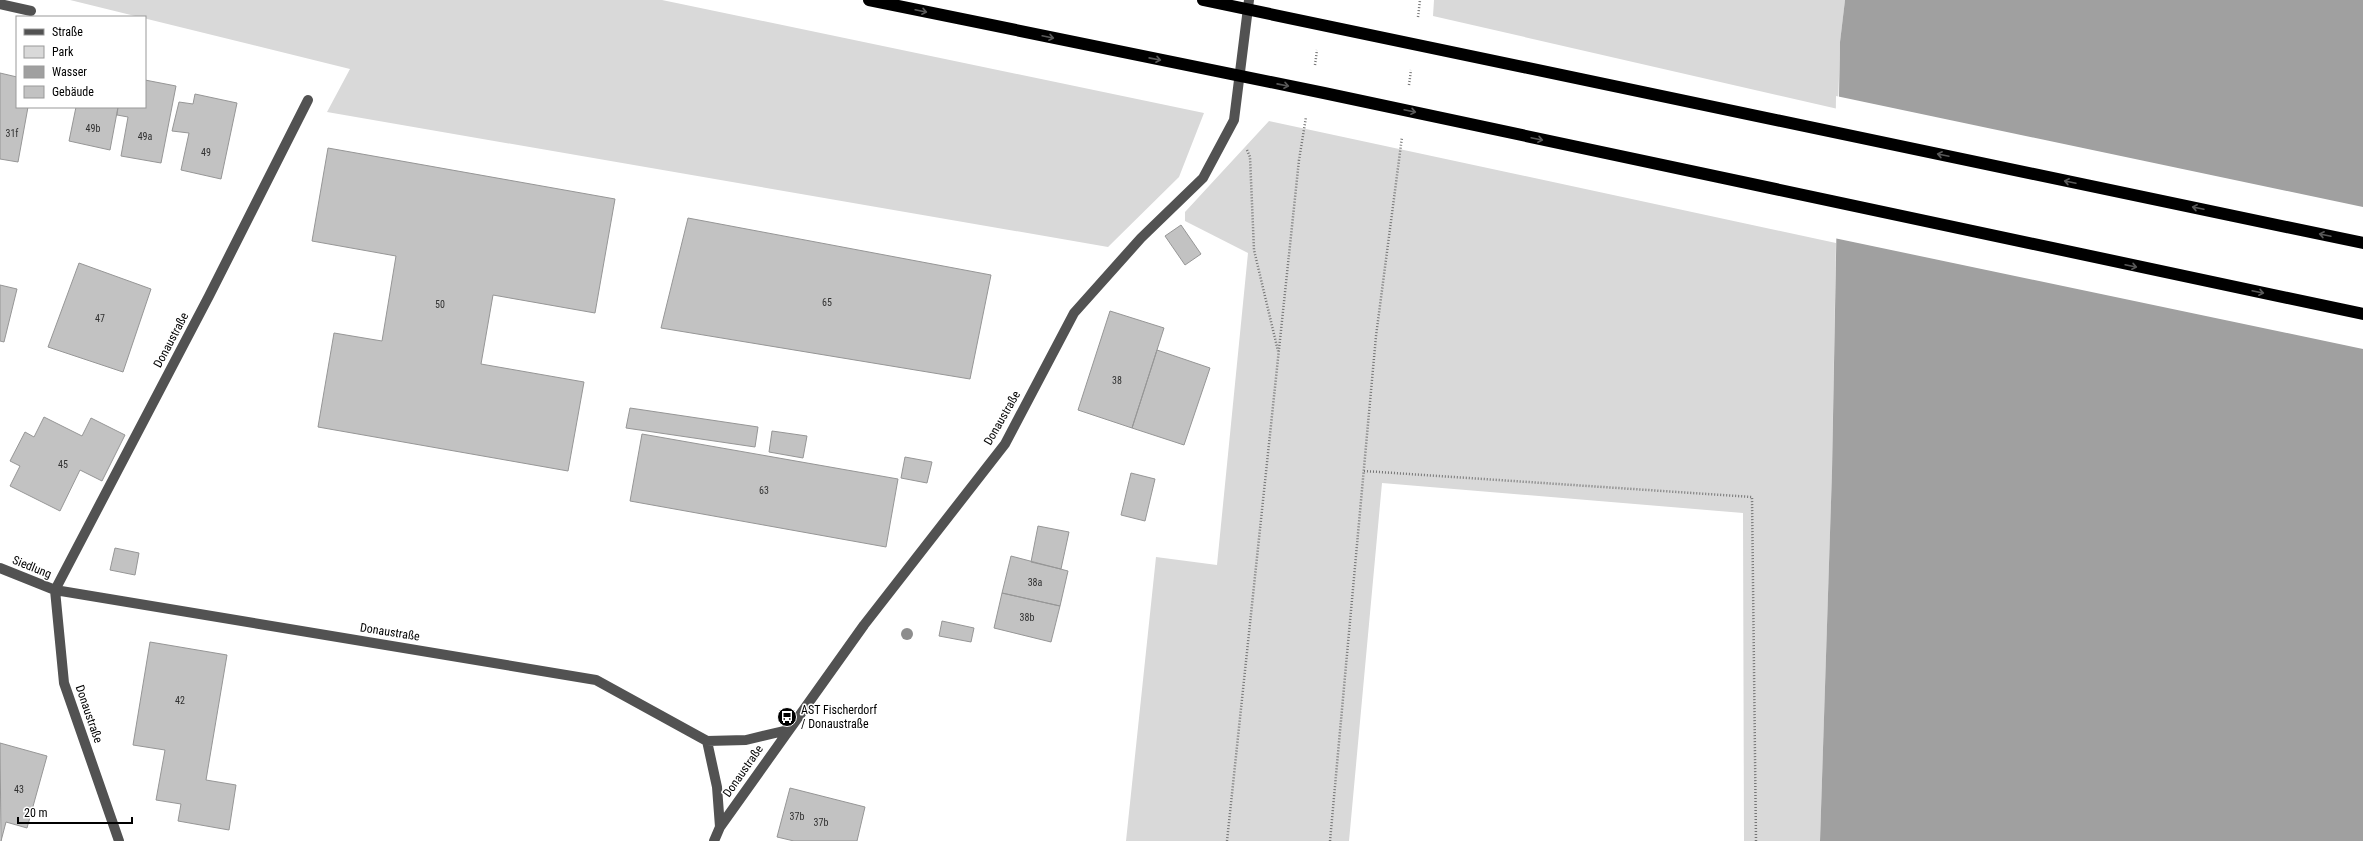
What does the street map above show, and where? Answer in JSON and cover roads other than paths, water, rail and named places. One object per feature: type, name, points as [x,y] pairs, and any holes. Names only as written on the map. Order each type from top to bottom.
[{"type":"highway","points":[[869,0],[1117,52],[1324,93],[2363,314]]},
{"type":"highway","points":[[1203,0],[2363,243]]},
{"type":"street","name":"Donaustraße","points":[[714,841],[720,827],[864,625],[1005,444],[1074,313],[1141,238],[1203,178],[1234,120],[1249,0]]},
{"type":"street","points":[[0,4],[31,11]]},
{"type":"street","name":"Donaustraße","points":[[120,841],[64,683],[55,590],[209,296],[308,100]]},
{"type":"street","name":"Siedlung","points":[[0,568],[55,590]]},
{"type":"street","name":"Donaustraße","points":[[55,590],[596,680],[707,741],[746,740],[788,730]]},
{"type":"street","name":"Donaustraße","points":[[707,741],[717,787],[720,827]]},
{"type":"water","points":[[1845,0],[2363,0],[2363,841],[1820,841],[1832,471],[1840,42]]},
{"type":"place","name":"AST Fischerdorf / Donaustraße","points":[[787,717]]}]
